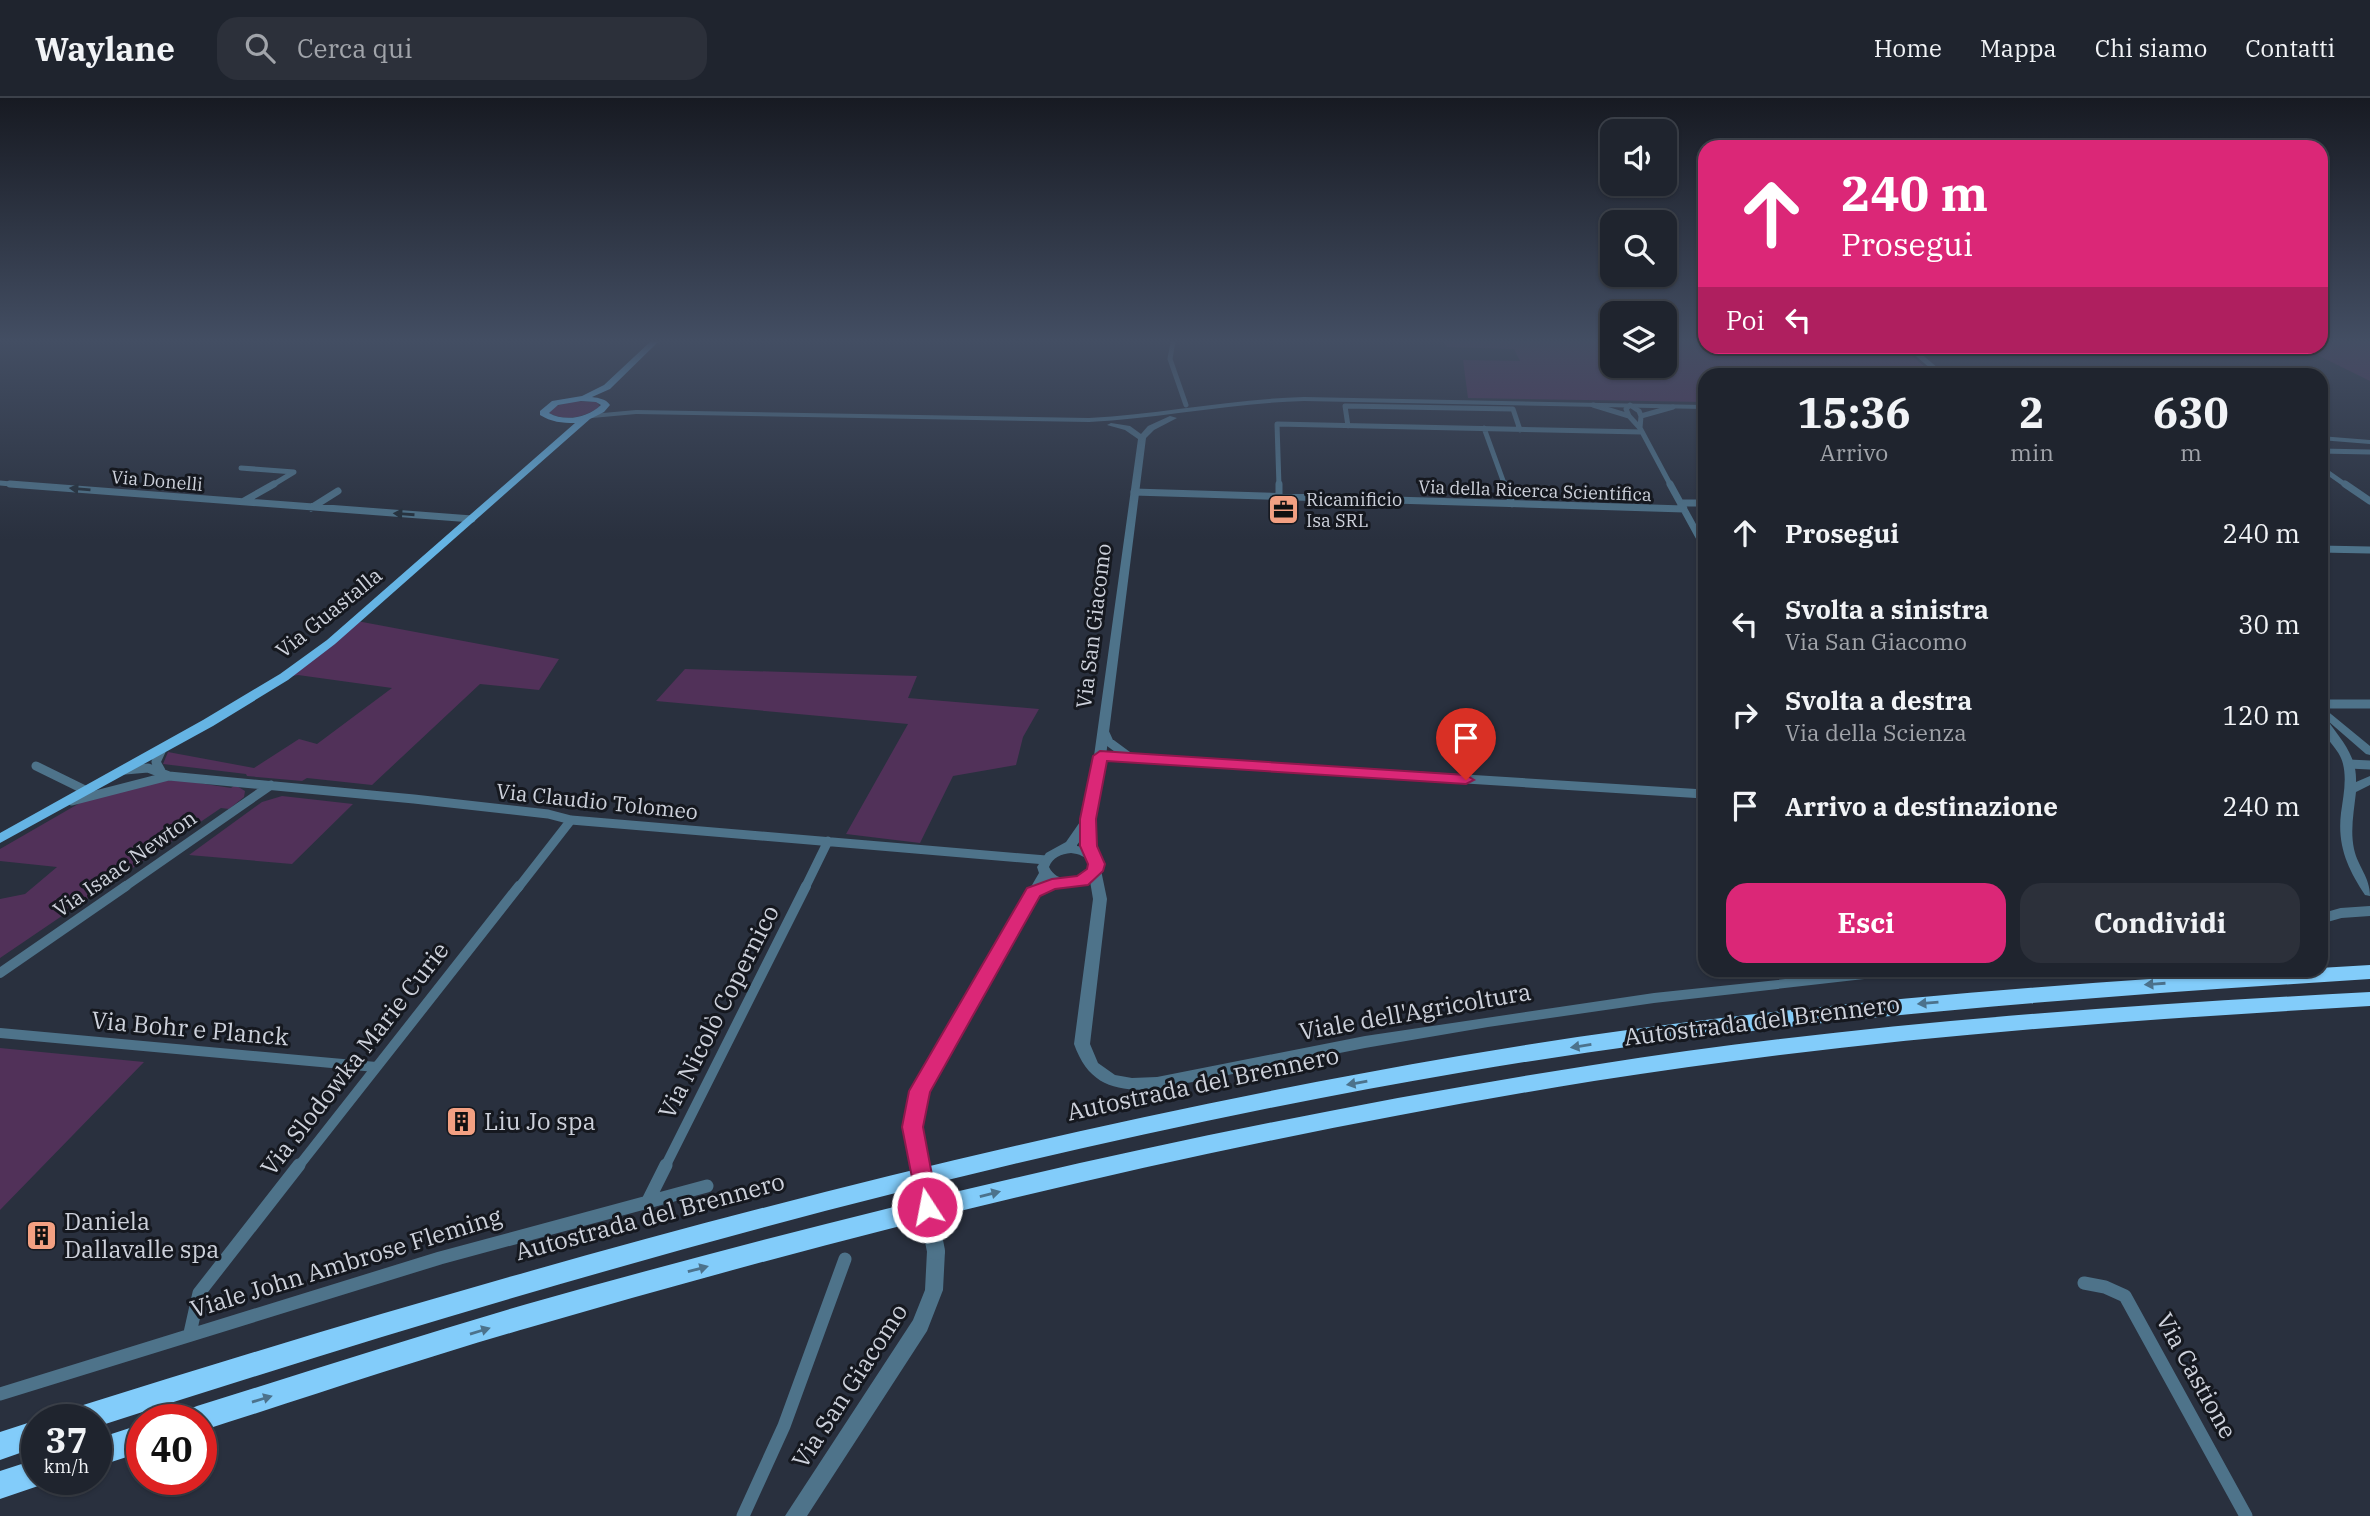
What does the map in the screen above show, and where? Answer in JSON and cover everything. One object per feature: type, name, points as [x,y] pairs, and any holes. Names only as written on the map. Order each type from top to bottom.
[{"type":"highway","name":"Autostrada del Brennero","points":[[2328,975],[2370,972]]},
{"type":"highway","name":"Autostrada del Brennero","points":[[112,1409],[357,1331],[657,1244],[903,1180],[1189,1115],[1553,1050],[1810,1015],[2063,991],[2289,977]]},
{"type":"highway","name":"Autostrada del Brennero","points":[[217,1413],[523,1318],[804,1241],[1028,1185],[1321,1121],[1596,1073],[1863,1037],[2084,1016],[2370,999]]},
{"type":"highway","points":[[0,1446],[21,1439]]},
{"type":"highway","points":[[0,1485],[21,1478]]},
{"type":"main road","points":[[548,408],[544,410],[545,416],[568,425],[571,432]]},
{"type":"main road","name":"Via Guastalla","points":[[0,839],[284,677],[331,642],[598,408]]},
{"type":"main road","points":[[557,420],[589,416]]},
{"type":"street","points":[[622,408],[636,412]]},
{"type":"street","points":[[1023,420],[1142,417],[1205,408]]},
{"type":"street","points":[[1345,408],[1348,426]]},
{"type":"street","points":[[1457,408],[1513,409],[1520,430]]},
{"type":"street","points":[[1602,408],[1629,416]]},
{"type":"street","points":[[1627,408],[1698,536]]},
{"type":"street","points":[[1635,408],[1641,416],[1641,430]]},
{"type":"street","points":[[1641,416],[1661,408]]},
{"type":"street","points":[[589,416],[636,412],[1023,420],[1116,426],[1140,436],[1151,428],[1198,409]]},
{"type":"street","points":[[1142,417],[1151,422],[1151,428]]},
{"type":"street","name":"Via San Giacomo","points":[[1095,871],[1095,860],[1090,854],[1088,819],[1104,731],[1134,492],[1140,436],[1137,423],[1142,417]]},
{"type":"street","points":[[1279,497],[1277,424],[1641,430]]},
{"type":"street","points":[[1483,428],[1512,504]]},
{"type":"street","points":[[2328,439],[2370,442]]},
{"type":"street","points":[[2328,451],[2370,452]]},
{"type":"street","points":[[241,468],[294,472],[242,502]]},
{"type":"street","points":[[2328,472],[2370,501]]},
{"type":"street","name":"Via Donelli","points":[[0,483],[472,519]]},
{"type":"street","points":[[311,508],[338,491]]},
{"type":"street","name":"Via della Ricerca Scientifica","points":[[1134,492],[1512,504],[1682,506],[1698,504]]},
{"type":"street","points":[[2328,549],[2370,550]]},
{"type":"street","points":[[2328,706],[2370,704]]},
{"type":"street","points":[[2328,713],[2370,752]]},
{"type":"street","points":[[2328,728],[2350,764],[2350,790],[2344,830],[2346,850],[2369,891]]},
{"type":"street","points":[[1104,731],[1119,750],[1136,758]]},
{"type":"street","points":[[2338,741],[2357,740]]},
{"type":"street","points":[[162,749],[156,762],[165,774]]},
{"type":"street","points":[[1100,756],[1698,794]]},
{"type":"street","points":[[2350,764],[2370,765]]},
{"type":"street","points":[[36,766],[87,791]]},
{"type":"street","points":[[125,770],[148,768],[165,774]]},
{"type":"street","points":[[125,770],[132,778],[146,781]]},
{"type":"street","points":[[60,806],[165,774]]},
{"type":"street","name":"Via Claudio Tolomeo","points":[[165,774],[548,814],[571,820],[1021,860],[1044,868]]},
{"type":"street","points":[[2350,790],[2370,780]]},
{"type":"street","name":"Via Isaac Newton","points":[[0,972],[271,785]]},
{"type":"street","points":[[2350,790],[2370,788]]},
{"type":"street","name":"Via San Giacomo","points":[[1064,850],[1071,845],[1088,819]]},
{"type":"street","name":"Via Slodowka Marie Curie","points":[[190,1333],[199,1293],[571,820]]},
{"type":"street","name":"Via Nicolò Copernico","points":[[648,1201],[828,841]]},
{"type":"street","points":[[1090,854],[1078,850],[1064,850],[1044,868],[1066,883],[1086,888],[1095,898],[1099,909]]},
{"type":"street","name":"Via San Giacomo","points":[[795,1516],[920,1325],[934,1290],[936,1251],[914,1140],[913,1114],[919,1091],[1034,892],[1044,868]]},
{"type":"street","points":[[1034,892],[1086,879],[1095,871]]},
{"type":"street","name":"Viale dell'Agricoltura","points":[[1095,871],[1100,899],[1082,1044],[1085,1056],[1095,1071],[1105,1078],[1131,1084],[1157,1083],[1365,1042],[1601,1005],[1850,977]]},
{"type":"street","points":[[2328,917],[2370,911]]},
{"type":"street","name":"Via Bohr e Planck","points":[[0,1033],[376,1067]]},
{"type":"street","name":"Viale John Ambrose Fleming","points":[[0,1394],[401,1269],[707,1186]]},
{"type":"street","name":"Via San Giacomo","points":[[743,1516],[784,1426],[845,1259]]},
{"type":"street","name":"Via Castione","points":[[2084,1283],[2105,1287],[2125,1296],[2246,1516]]},
{"type":"shaded area","points":[[554,408],[598,408],[575,417],[549,413]]},
{"type":"shaded area","points":[[357,621],[559,659],[539,690],[480,684],[372,785],[307,778],[302,781],[247,776],[163,764],[168,752],[254,768],[299,739],[317,744],[392,688],[298,675],[288,677]]},
{"type":"shaded area","points":[[685,669],[917,676],[908,698],[1039,709],[1023,737],[1016,765],[953,776],[920,843],[846,834],[908,724],[656,701]]},
{"type":"shaded area","points":[[179,780],[231,788],[235,785],[245,791],[244,797],[229,809],[221,808],[0,958],[0,899],[25,894],[57,867],[0,861],[0,849],[85,800],[161,781]]},
{"type":"shaded area","points":[[282,796],[353,804],[292,864],[189,855],[262,802]]},
{"type":"shaded area","points":[[0,1048],[144,1062],[0,1210]]},
{"type":"place","name":"Ricamificio Isa SRL","points":[[1283,510]]},
{"type":"place","name":"Liu Jo spa","points":[[461,1122]]},
{"type":"place","name":"Daniela Dallavalle spa","points":[[41,1236]]},
{"type":"route","points":[[927,1207],[913,1127],[913,1114],[919,1091],[1034,892],[1059,882],[1082,881],[1095,871],[1095,860],[1088,846],[1088,819],[1100,756],[1466,780]]}]
